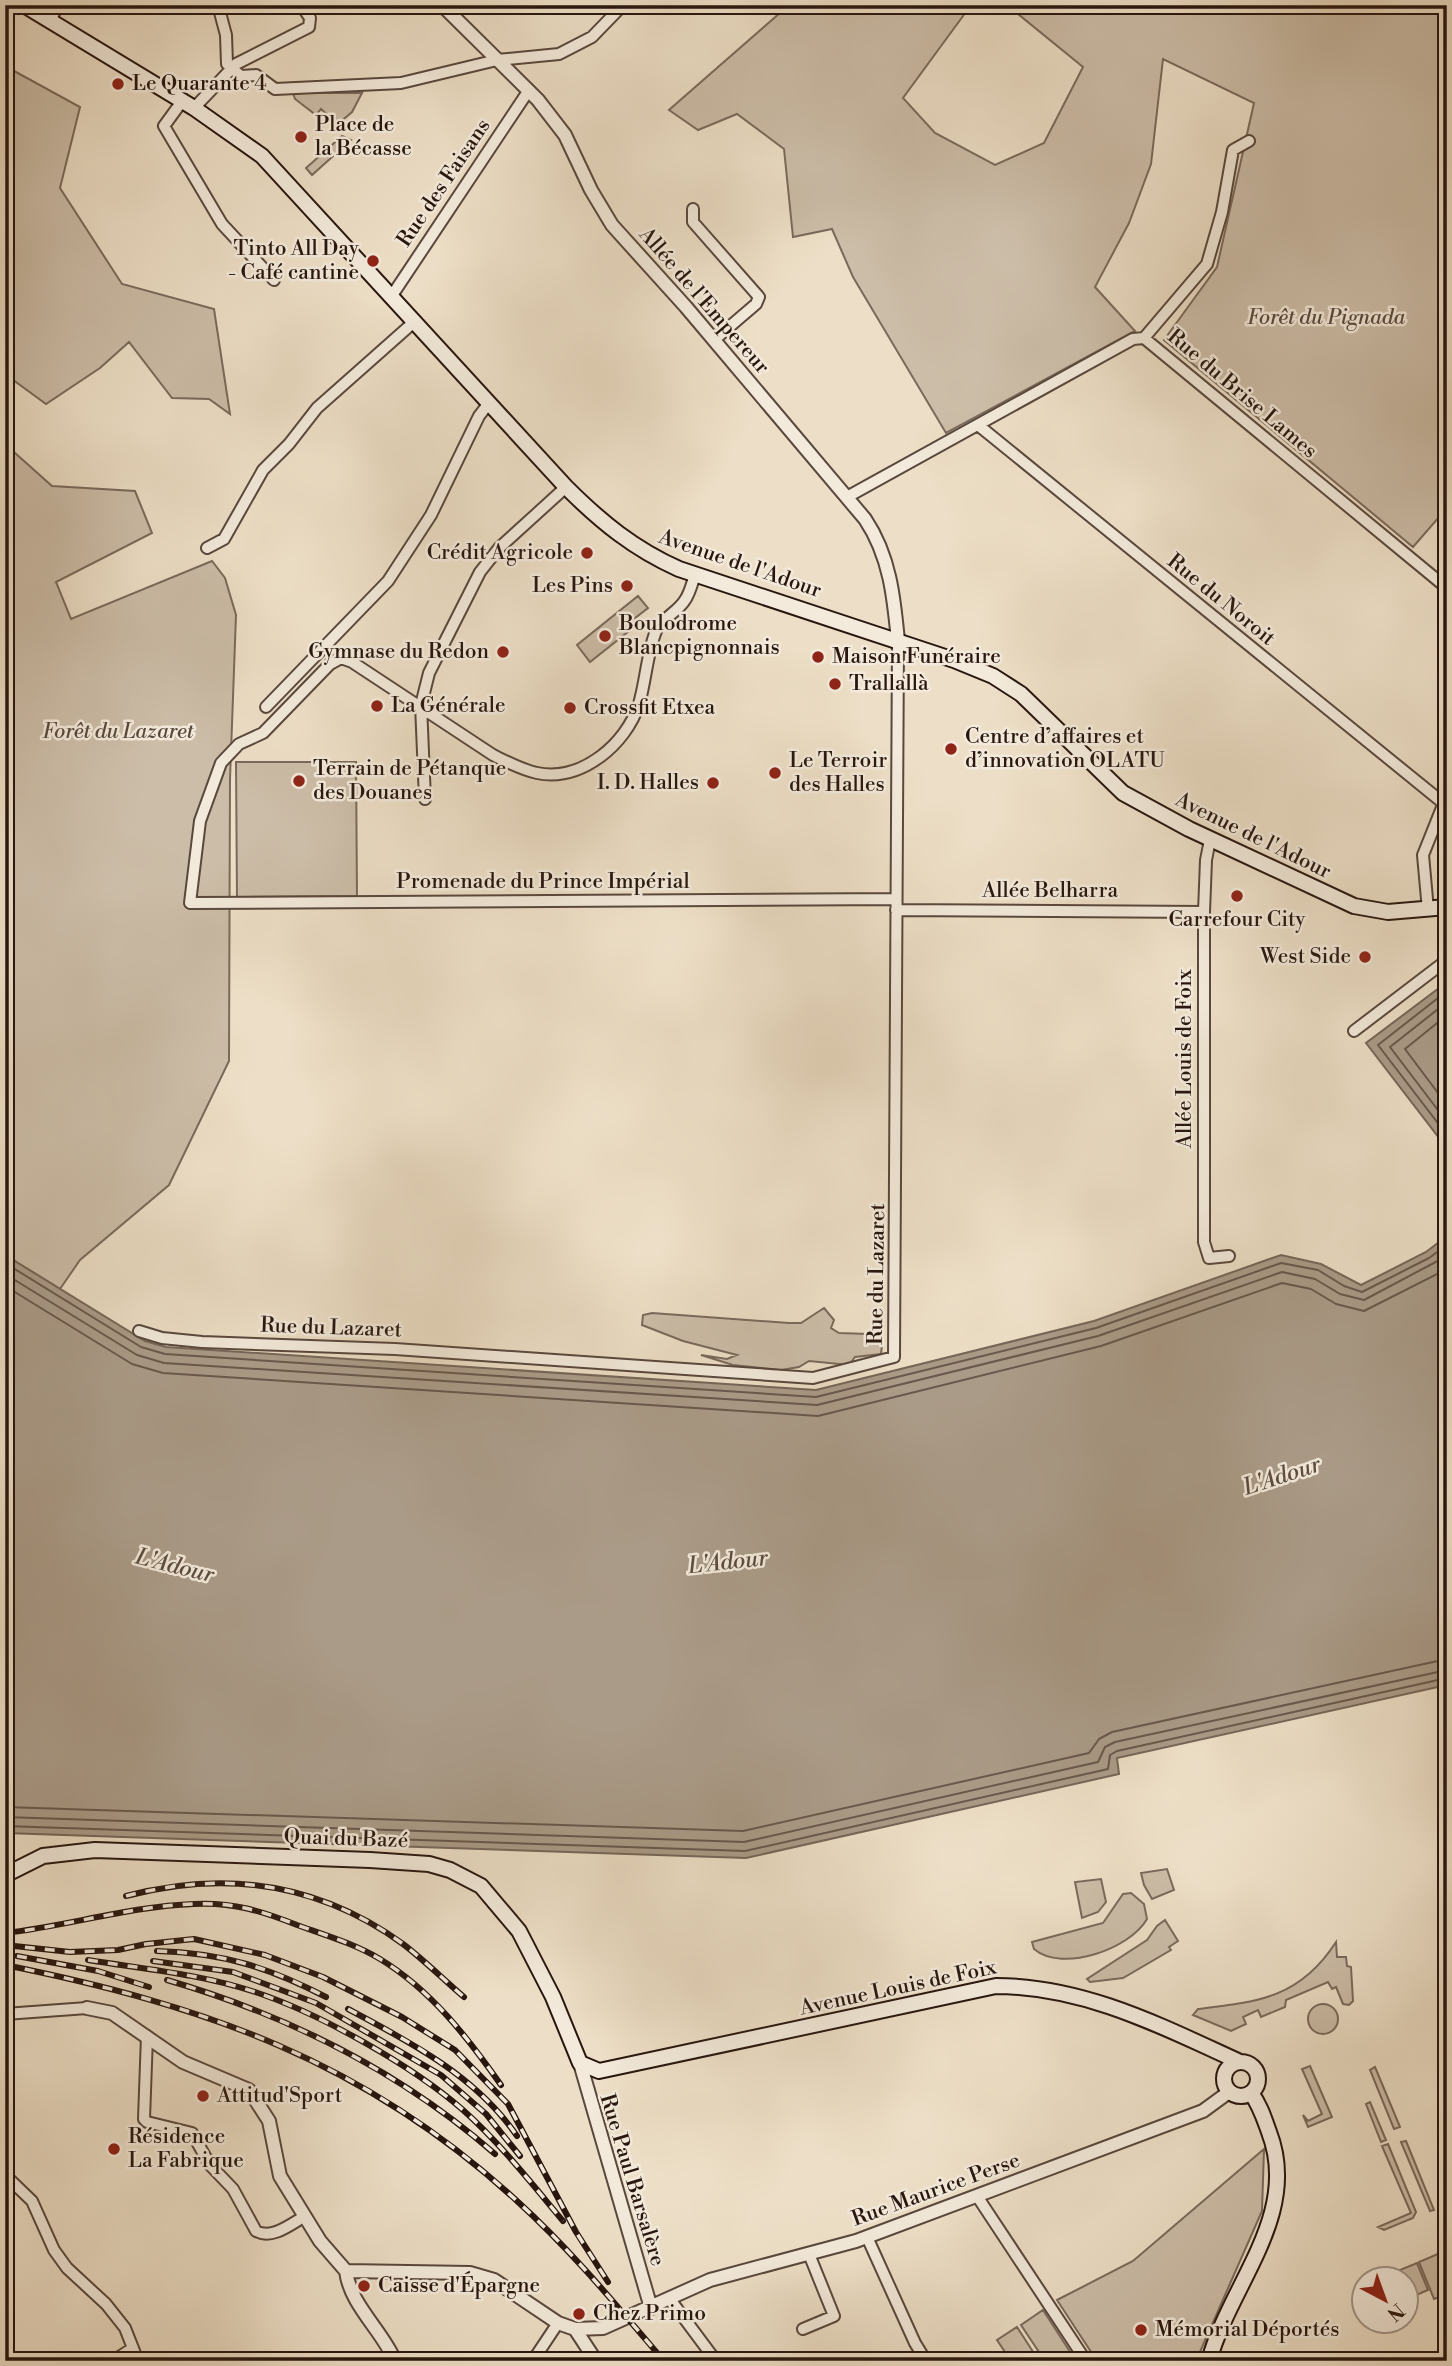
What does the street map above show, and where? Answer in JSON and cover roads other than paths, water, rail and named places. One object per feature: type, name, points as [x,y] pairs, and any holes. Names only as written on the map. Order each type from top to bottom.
[{"type":"main road","name":"Avenue de l'Adour","points":[[23,5],[188,104],[262,156],[566,487],[632,546],[695,575],[982,671],[1011,687],[1123,793],[1210,840],[1354,906],[1388,912],[1447,907]]},
{"type":"main road","name":"Quai du Bazé","points":[[5,1875],[43,1856],[95,1850],[405,1862],[450,1870],[481,1886],[519,1931],[548,1985],[580,2063]]},
{"type":"main road","name":"Avenue Louis de Foix","points":[[580,2063],[593,2070],[606,2070],[996,1986],[1041,1988],[1076,1996],[1156,2023],[1219,2052],[1234,2064]]},
{"type":"main road","points":[[1234,2064],[1250,2064],[1257,2073],[1257,2084],[1251,2093],[1240,2096],[1229,2092],[1224,2083],[1234,2064]]},
{"type":"main road","points":[[1209,2361],[1226,2315],[1263,2242],[1276,2201],[1278,2163],[1274,2144],[1259,2103],[1251,2093]]},
{"type":"street","points":[[50,21],[58,5]]},
{"type":"street","points":[[219,5],[230,69]]},
{"type":"street","points":[[274,280],[222,223],[164,126],[230,69],[309,27],[310,18],[301,5]]},
{"type":"street","name":"Allée de l'Empereur","points":[[442,5],[530,90],[565,135],[596,200],[612,225],[714,340],[876,534],[894,597],[898,641]]},
{"type":"street","points":[[256,75],[275,89],[401,83],[481,67],[497,60],[559,54],[578,47],[592,37],[623,5]]},
{"type":"street","points":[[230,69],[248,78],[256,75],[260,67],[256,55]]},
{"type":"street","name":"Rue des Faisans","points":[[391,297],[530,90]]},
{"type":"street","points":[[1144,338],[1207,264],[1222,212],[1233,150],[1249,141]]},
{"type":"street","points":[[693,209],[693,222],[759,297],[756,304],[714,340]]},
{"type":"street","points":[[207,548],[223,538],[263,470],[289,444],[317,408],[414,322]]},
{"type":"street","name":"Rue du Brise Lames","points":[[847,497],[1133,340],[1144,338],[1447,588]]},
{"type":"street","points":[[266,706],[388,581],[431,515],[479,416],[489,403]]},
{"type":"street","name":"Rue du Noroit","points":[[978,425],[1444,799]]},
{"type":"street","points":[[425,799],[421,705],[429,673],[480,572],[499,548],[566,487]]},
{"type":"street","points":[[421,705],[493,755],[539,774],[563,772],[591,763],[620,740],[627,730],[639,701],[655,632],[685,600],[695,575]]},
{"type":"street","name":"Rue du Lazaret","points":[[139,1331],[162,1338],[202,1342],[395,1349],[813,1378],[894,1357],[898,1208],[898,641]]},
{"type":"street","name":"Promenade du Prince Impérial","points":[[421,705],[352,662],[341,659],[330,664],[263,733],[239,744],[221,763],[200,821],[190,903],[896,904]]},
{"type":"street","points":[[1428,910],[1424,875],[1425,846],[1444,799]]},
{"type":"street","name":"Allée Louis de Foix","points":[[1210,840],[1206,859],[1204,912],[1204,1241],[1209,1258],[1229,1256]]},
{"type":"street","name":"Allée Belharra","points":[[896,904],[1204,912]]},
{"type":"street","points":[[1354,1031],[1447,960]]},
{"type":"street","points":[[5,2076],[7,2014],[87,2008],[112,2013],[183,2062],[249,2090],[269,2120],[281,2176],[320,2241],[346,2271],[348,2283],[360,2305],[381,2332],[395,2361]]},
{"type":"street","points":[[147,2036],[144,2119],[192,2133],[210,2165],[233,2189],[256,2231],[263,2235],[273,2233],[305,2216]]},
{"type":"street","name":"Rue Paul Barsalère","points":[[580,2063],[651,2308]]},
{"type":"street","name":"Rue Maurice Perse","points":[[575,2329],[593,2330],[615,2325],[710,2280],[867,2237],[1203,2111],[1229,2092]]},
{"type":"street","points":[[5,2175],[32,2201],[54,2250],[67,2268],[119,2320],[138,2361]]},
{"type":"street","points":[[977,2196],[1086,2361]]},
{"type":"street","points":[[867,2237],[915,2343],[926,2361]]},
{"type":"street","points":[[803,2329],[834,2316],[810,2254]]},
{"type":"street","points":[[346,2271],[470,2273],[494,2280],[558,2323],[575,2329],[596,2361]]},
{"type":"street","points":[[669,2298],[716,2361]]},
{"type":"street","points":[[536,2356],[558,2323]]},
{"type":"street","points":[[113,2361],[133,2348]]},
{"type":"water","points":[[1447,982],[1447,1140],[1443,1143],[1366,1043]]},
{"type":"water","name":"L'Adour","points":[[1447,1236],[1447,1685],[1117,1758],[1119,1774],[746,1858],[5,1833],[5,1255],[145,1341],[166,1347],[816,1390],[1094,1321],[1281,1255],[1321,1264],[1361,1285],[1426,1252]]},
{"type":"railway","points":[[126,1896],[199,1884],[270,1887],[305,1895],[371,1923],[411,1950],[464,1997]]},
{"type":"railway","points":[[5,1933],[123,1912],[194,1904],[222,1904],[259,1912],[350,1944],[398,1971],[447,2016],[501,2085]]},
{"type":"railway","points":[[5,1945],[70,1952],[118,1950],[194,1939],[265,1955],[323,1977],[402,2017],[455,2050],[508,2104],[576,2232],[608,2282]]},
{"type":"railway","points":[[157,1951],[203,1955],[244,1964],[284,1977],[326,1997]]},
{"type":"railway","points":[[17,1956],[98,1971],[149,1987]]},
{"type":"railway","points":[[88,1960],[235,1986],[280,2001],[364,2042],[418,2076],[463,2110],[503,2150],[563,2221]]},
{"type":"railway","points":[[153,1961],[233,1972],[316,2003],[441,2075],[486,2114],[520,2156]]},
{"type":"railway","points":[[5,1965],[148,1999],[214,2020],[341,2075],[401,2111],[460,2152],[537,2220],[593,2279],[664,2361]]},
{"type":"railway","points":[[167,1980],[256,2010],[341,2049],[421,2097],[495,2154]]},
{"type":"railway","points":[[348,2009],[395,2034],[462,2078],[501,2115],[517,2136]]},
{"type":"place","name":"Le Quarante 4","points":[[118,84]]},
{"type":"place","name":"Place de la Bécasse","points":[[301,137]]},
{"type":"place","name":"Tinto All Day - Café cantine","points":[[373,261]]},
{"type":"place","name":"Crédit Agricole","points":[[587,553]]},
{"type":"place","name":"Les Pins","points":[[627,586]]},
{"type":"place","name":"Boulodrome Blancpignonnais","points":[[605,636]]},
{"type":"place","name":"Gymnase du Redon","points":[[503,652]]},
{"type":"place","name":"Maison Funéraire","points":[[818,657]]},
{"type":"place","name":"Trallallà","points":[[835,684]]},
{"type":"place","name":"La Générale","points":[[377,706]]},
{"type":"place","name":"Crossfit Etxea","points":[[570,708]]},
{"type":"place","name":"Centre d’affaires et d’innovation OLATU","points":[[951,749]]},
{"type":"place","name":"Le Terroir des Halles","points":[[775,773]]},
{"type":"place","name":"Terrain de Pétanque des Douanes","points":[[299,781]]},
{"type":"place","name":"I. D. Halles","points":[[713,783]]},
{"type":"place","name":"Carrefour City","points":[[1237,896]]},
{"type":"place","name":"West Side","points":[[1365,957]]},
{"type":"place","name":"Attitud'Sport","points":[[203,2096]]},
{"type":"place","name":"Résidence La Fabrique","points":[[114,2149]]},
{"type":"place","name":"Caisse d'Épargne","points":[[364,2286]]},
{"type":"place","name":"Chez Primo","points":[[579,2314]]},
{"type":"place","name":"Mémorial Déportés","points":[[1141,2330]]},
{"type":"park label","name":"Forêt du Pignada","points":[[1326,318]]},
{"type":"park label","name":"Forêt du Lazaret","points":[[118,732]]}]
